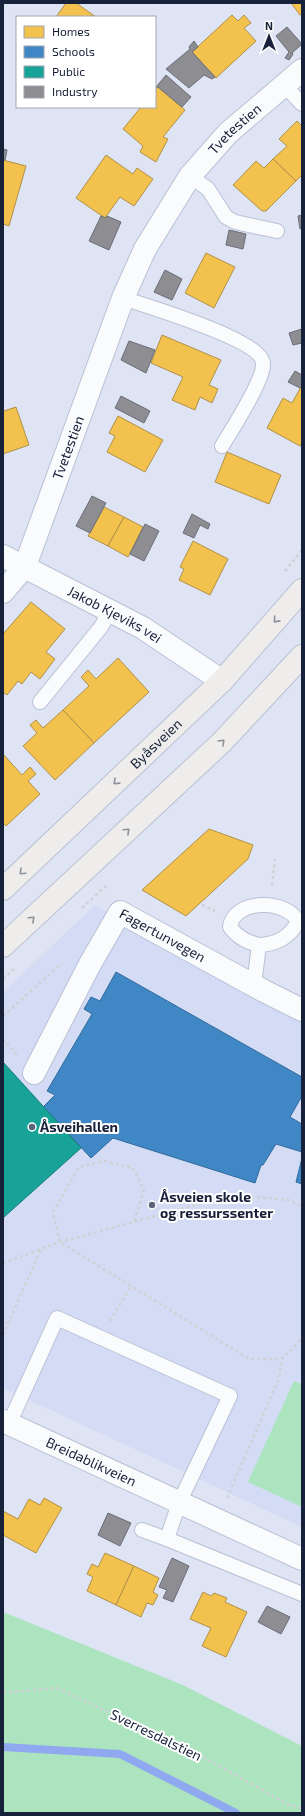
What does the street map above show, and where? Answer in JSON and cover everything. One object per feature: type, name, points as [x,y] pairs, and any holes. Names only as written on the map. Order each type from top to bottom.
[{"type":"main road","name":"Byåsveien","points":[[3,889],[222,681],[302,590]]},
{"type":"main road","points":[[3,946],[222,742],[302,656]]},
{"type":"street","name":"Tvetestien","points":[[3,592],[25,566],[123,298],[145,249],[190,176],[228,133],[283,84],[302,70]]},
{"type":"street","name":"Jakob Kjeviks vei","points":[[3,556],[143,628],[222,681]]},
{"type":"street","name":"Fagertunvegen","points":[[34,1073],[90,964],[120,912],[302,1010]]},
{"type":"street","name":"Breidablikveien","points":[[6,1423],[302,1559]]},
{"type":"lane","points":[[283,84],[302,104]]},
{"type":"lane","points":[[190,176],[208,189],[226,217],[235,222],[277,231]]},
{"type":"lane","points":[[123,298],[197,323],[249,346],[258,353],[262,359],[262,372],[238,420],[222,446]]},
{"type":"lane","points":[[40,702],[101,627],[110,611]]},
{"type":"lane","points":[[257,905],[269,906],[287,910],[296,917],[298,922],[293,930],[278,942],[259,945],[248,942],[237,935],[230,927],[231,919],[237,912],[257,905]]},
{"type":"lane","points":[[254,985],[259,945]]},
{"type":"lane","points":[[6,1423],[57,1318],[230,1396],[179,1503],[167,1539]]},
{"type":"lane","points":[[142,1530],[302,1594]]},
{"type":"path","points":[[269,906],[275,859]]},
{"type":"path","points":[[3,1016],[69,957],[90,964]]},
{"type":"path","points":[[3,1039],[12,1049]]},
{"type":"path","points":[[134,1221],[144,1190],[133,1168],[105,1161],[79,1168],[53,1212],[60,1242],[249,1359],[282,1359]]},
{"type":"path","points":[[3,1263],[60,1242],[232,1195],[290,1200],[302,1207]]},
{"type":"path","points":[[3,1335],[41,1249]]},
{"type":"path","points":[[106,1327],[131,1286]]},
{"type":"path","points":[[227,1499],[279,1378],[282,1359],[302,1338]]},
{"type":"path","name":"Sverresdalstien","points":[[3,1693],[57,1688],[198,1754],[288,1804],[302,1808]]},
{"type":"shaded area","name":"Åsveien skole og ressurssenter","points":[[95,905],[259,1000],[302,1021],[302,1527],[3,1388],[3,992]]},
{"type":"green space","points":[[294,1381],[302,1384],[302,1507],[248,1482]]},
{"type":"green space","points":[[3,1612],[183,1685],[302,1746],[302,1813],[3,1813]]},
{"type":"building: Homes","points":[[66,3],[76,3],[95,16],[57,16]]},
{"type":"building: Homes","points":[[291,3],[302,3],[302,14],[300,15]]},
{"type":"building: Homes","points":[[232,15],[238,21],[244,15],[251,23],[244,28],[256,41],[216,78],[192,52]]},
{"type":"building: Homes","points":[[158,87],[185,110],[163,137],[168,139],[156,162],[140,152],[143,146],[123,129],[140,108],[156,108],[156,90]]},
{"type":"building: Homes","points":[[297,121],[302,126],[302,175],[296,181],[273,159],[287,146],[279,139]]},
{"type":"building: Homes","points":[[106,155],[133,174],[137,168],[153,179],[134,206],[120,197],[105,218],[76,198]]},
{"type":"building: Homes","points":[[273,159],[296,181],[266,211],[262,211],[233,185],[256,161],[264,168]]},
{"type":"building: Homes","points":[[3,160],[26,166],[9,226],[3,224]]},
{"type":"building: Homes","points":[[206,253],[235,267],[214,308],[185,293]]},
{"type":"building: Homes","points":[[162,335],[221,360],[209,385],[218,389],[212,403],[200,397],[195,410],[172,400],[183,377],[151,363]]},
{"type":"building: Homes","points":[[302,385],[302,442],[300,446],[267,428],[283,398],[292,403]]},
{"type":"building: Homes","points":[[16,407],[29,445],[3,454],[3,410]]},
{"type":"building: Homes","points":[[118,416],[163,440],[145,472],[107,452],[115,436],[109,433]]},
{"type":"building: Homes","points":[[227,452],[281,475],[269,504],[215,482]]},
{"type":"building: Homes","points":[[104,507],[124,517],[108,546],[88,536]]},
{"type":"building: Homes","points":[[124,517],[143,527],[128,557],[108,546]]},
{"type":"building: Homes","points":[[193,541],[228,559],[210,595],[179,580],[184,569],[180,567]]},
{"type":"building: Homes","points":[[31,602],[65,629],[46,652],[55,659],[40,679],[31,672],[22,684],[18,681],[7,695],[3,692],[3,634]]},
{"type":"building: Homes","points":[[118,658],[149,692],[94,743],[63,710],[89,686],[81,677],[88,670],[96,679]]},
{"type":"building: Homes","points":[[63,710],[94,743],[55,780],[23,746],[37,733],[30,725],[36,720],[43,728]]},
{"type":"building: Homes","points":[[3,754],[22,775],[30,767],[36,774],[28,781],[40,794],[6,826],[3,823]]},
{"type":"building: Homes","points":[[209,829],[253,845],[248,859],[186,916],[142,890]]},
{"type":"building: Homes","points":[[44,1498],[62,1508],[36,1553],[3,1535],[3,1511],[18,1519],[29,1499],[40,1505]]},
{"type":"building: Homes","points":[[105,1553],[134,1566],[116,1605],[87,1591],[93,1577],[87,1574],[92,1564],[98,1567]]},
{"type":"building: Homes","points":[[134,1566],[159,1578],[153,1592],[158,1595],[153,1605],[147,1603],[141,1617],[116,1605]]},
{"type":"building: Homes","points":[[203,1592],[211,1596],[214,1593],[227,1598],[225,1602],[247,1612],[226,1657],[202,1646],[211,1628],[190,1619]]},
{"type":"building: Schools","points":[[116,972],[302,1077],[302,1096],[290,1117],[302,1124],[302,1152],[276,1144],[263,1165],[261,1165],[255,1183],[113,1138],[91,1158],[43,1107],[55,1095],[47,1091],[92,1014],[84,1009],[91,997],[100,1001]]},
{"type":"building: Schools","points":[[302,1158],[302,1184],[296,1182]]},
{"type":"building: Public","name":"Åsveihallen","points":[[3,1062],[81,1148],[3,1218]]},
{"type":"building: Industry","points":[[287,27],[302,44],[292,53],[293,54],[289,60],[285,58],[289,52],[276,36]]},
{"type":"building: Industry","points":[[194,41],[198,47],[192,52],[215,77],[212,79],[204,75],[189,88],[166,69],[190,49],[189,47]]},
{"type":"building: Industry","points":[[166,75],[191,97],[182,107],[158,87],[156,87]]},
{"type":"building: Industry","points":[[3,149],[7,150],[5,160],[3,160]]},
{"type":"building: Industry","points":[[302,215],[302,228],[300,229],[298,216]]},
{"type":"building: Industry","points":[[101,216],[105,218],[107,216],[121,222],[109,250],[89,241]]},
{"type":"building: Industry","points":[[229,230],[246,234],[243,249],[226,245]]},
{"type":"building: Industry","points":[[165,270],[182,279],[172,300],[154,292]]},
{"type":"building: Industry","points":[[302,329],[302,343],[293,345],[289,333]]},
{"type":"building: Industry","points":[[129,341],[155,350],[146,373],[121,360]]},
{"type":"building: Industry","points":[[295,371],[302,375],[302,386],[300,388],[288,382]]},
{"type":"building: Industry","points":[[121,396],[150,411],[144,423],[115,408]]},
{"type":"building: Industry","points":[[92,496],[106,503],[90,533],[76,526]]},
{"type":"building: Industry","points":[[192,514],[210,524],[208,529],[200,525],[194,538],[183,533]]},
{"type":"building: Industry","points":[[145,524],[159,531],[144,561],[130,554]]},
{"type":"building: Industry","points":[[108,1513],[131,1523],[120,1546],[98,1535]]},
{"type":"building: Industry","points":[[172,1558],[189,1566],[173,1602],[163,1598],[167,1590],[159,1587]]},
{"type":"building: Industry","points":[[267,1606],[290,1617],[281,1634],[258,1622]]},
{"type":"waterway","points":[[3,1747],[120,1754],[236,1813]]},
{"type":"place","name":"Åsveihallen","points":[[32,1127]]},
{"type":"place","name":"Åsveien skole og ressurssenter","points":[[152,1205]]}]
